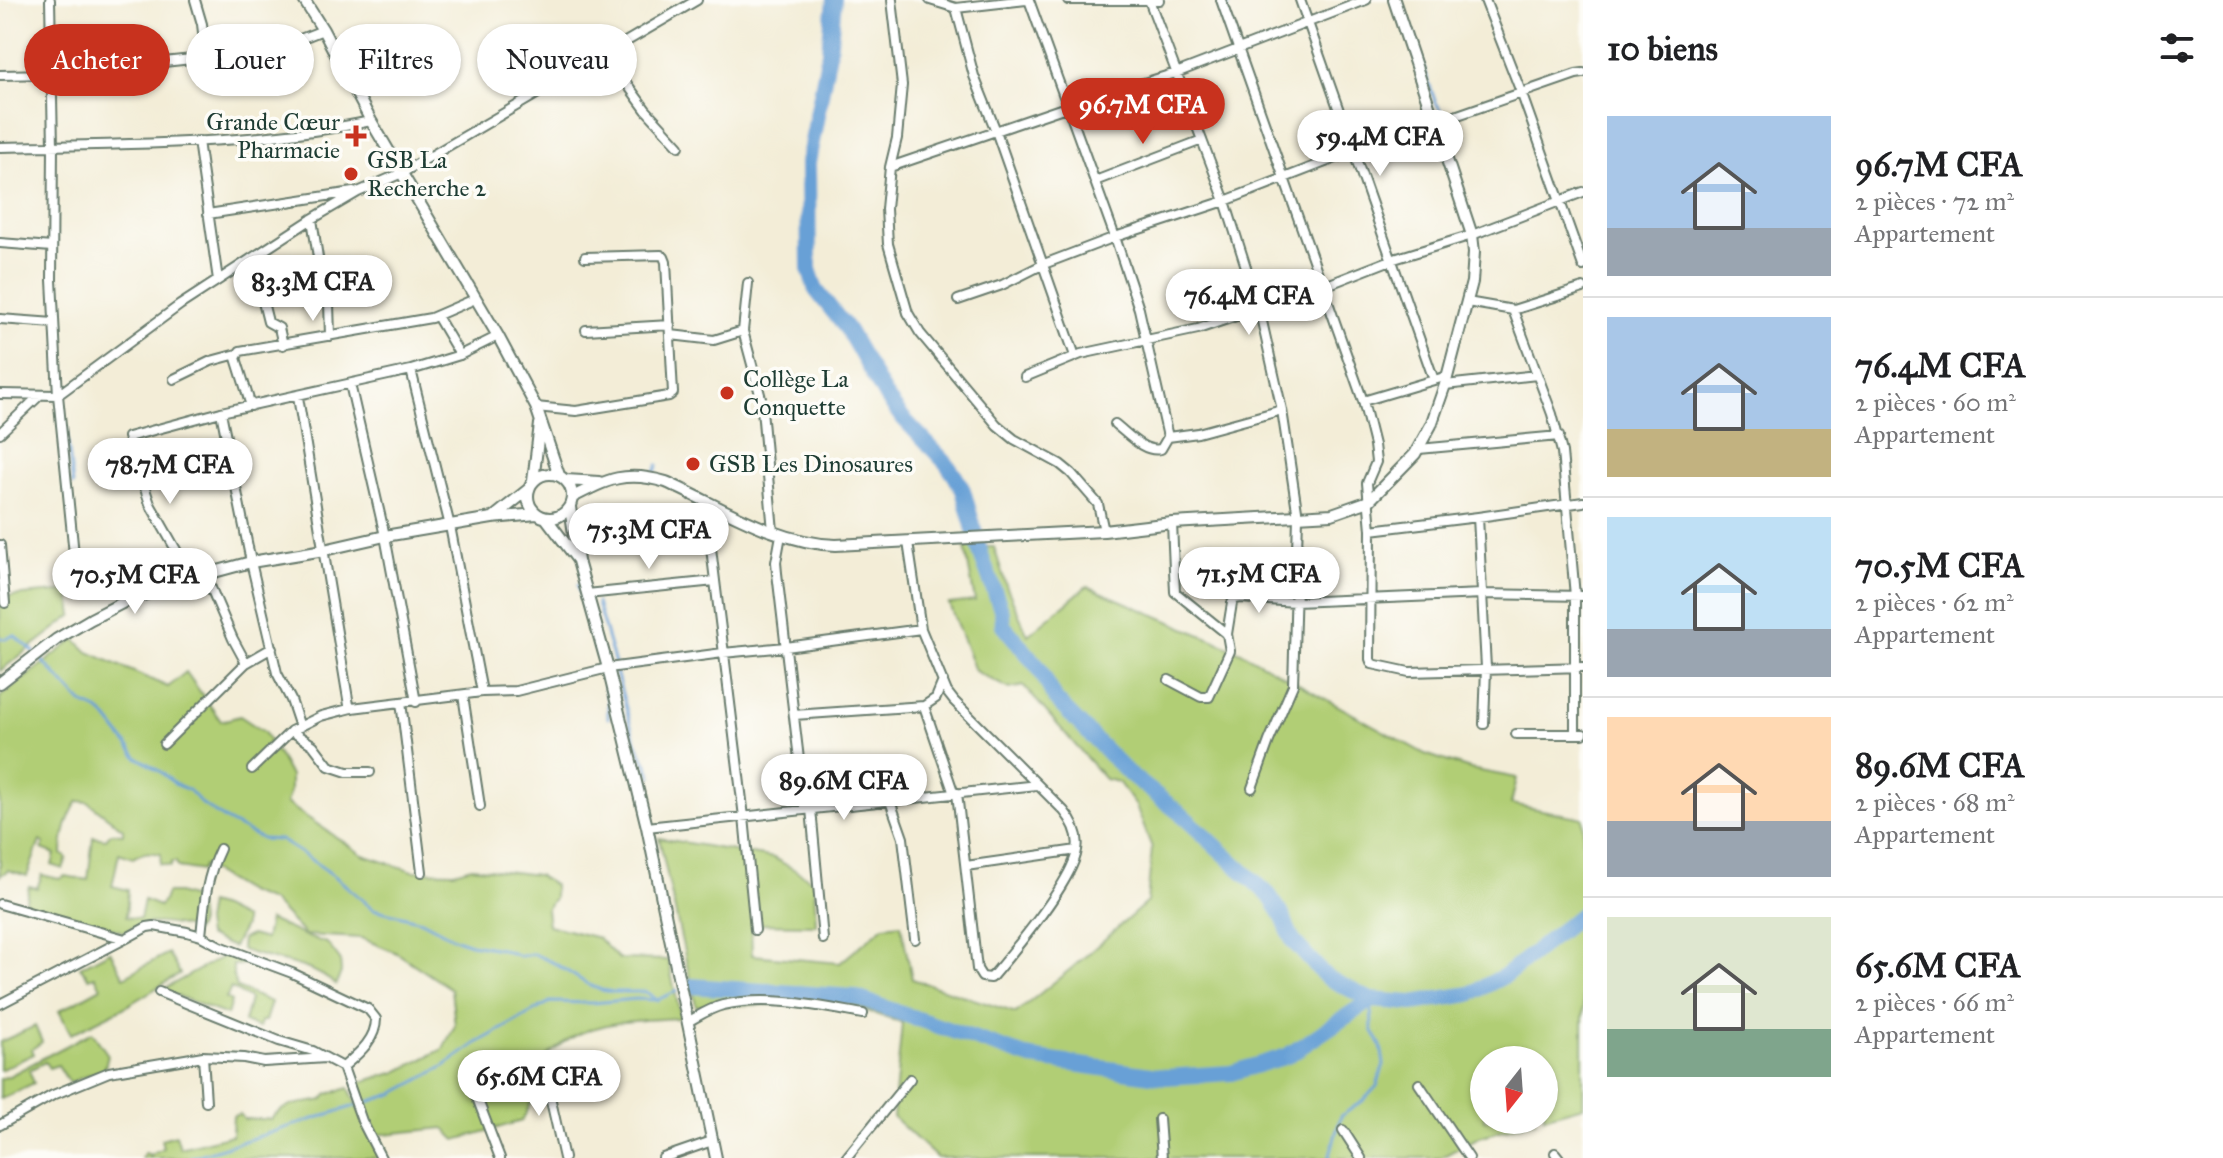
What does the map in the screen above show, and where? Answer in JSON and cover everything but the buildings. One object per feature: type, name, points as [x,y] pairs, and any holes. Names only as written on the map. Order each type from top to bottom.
[{"type":"main road","points":[[304,0],[371,121],[498,336],[536,407],[562,477],[571,488],[578,561],[647,827],[716,1158]]},
{"type":"main road","points":[[0,683],[57,639],[126,601],[192,578],[251,562],[492,518],[555,518],[564,514],[571,502],[601,482],[624,476],[648,476],[666,482],[777,533],[822,545],[961,540],[1104,531],[1172,523],[1298,517],[1332,514],[1369,501],[1419,449],[1431,425],[1467,302],[1474,266],[1472,235],[1394,0]]},
{"type":"main road","points":[[540,422],[528,498],[531,507],[578,561]]},
{"type":"main road","points":[[492,518],[540,476],[550,473],[601,482]]},
{"type":"street","points":[[50,0],[51,24]]},
{"type":"street","points":[[195,0],[202,24]]},
{"type":"street","points":[[637,35],[697,0]]},
{"type":"street","points":[[892,0],[902,85],[886,209],[888,244],[908,313],[920,333],[997,425],[1014,439],[1071,473],[1098,504],[1104,531]]},
{"type":"street","points":[[930,0],[956,8],[1028,0],[1069,106],[1139,309],[1168,437],[1161,449],[1152,451],[1115,424]]},
{"type":"street","points":[[1068,0],[1159,0]]},
{"type":"street","points":[[1149,0],[1225,201],[1259,308],[1282,410],[1298,517],[1293,685],[1252,788]]},
{"type":"street","points":[[1221,0],[1363,401],[1374,445],[1376,462],[1368,480],[1372,664],[1409,672],[1579,667]]},
{"type":"street","points":[[1300,0],[1391,260],[1442,381]]},
{"type":"street","points":[[890,167],[1176,73],[1366,0]]},
{"type":"street","points":[[1485,0],[1583,266]]},
{"type":"street","points":[[956,8],[974,76],[1075,356]]},
{"type":"street","points":[[314,33],[323,30]]},
{"type":"street","points":[[958,300],[1002,285],[1044,264],[1115,237],[1285,180],[1354,151],[1521,92],[1583,73]]},
{"type":"street","points":[[0,75],[24,75]]},
{"type":"street","points":[[52,96],[54,323],[76,574]]},
{"type":"street","points":[[0,394],[58,395],[218,280],[312,219],[358,192],[402,173],[533,96]]},
{"type":"street","points":[[636,96],[679,146]]},
{"type":"street","points":[[0,147],[198,141],[328,130],[371,121]]},
{"type":"street","points":[[1095,181],[1202,140]]},
{"type":"street","points":[[198,141],[218,280]]},
{"type":"street","points":[[208,214],[358,192]]},
{"type":"street","points":[[1025,377],[1075,356],[1198,329],[1391,260],[1472,235],[1583,192]]},
{"type":"street","points":[[312,219],[319,264],[325,277],[330,336]]},
{"type":"street","points":[[0,243],[52,247]]},
{"type":"street","points":[[536,407],[576,411],[673,393],[664,257],[585,257]]},
{"type":"street","points":[[252,258],[268,322],[279,328],[283,345]]},
{"type":"street","points":[[748,283],[743,331],[761,398],[777,533],[776,562],[823,939]]},
{"type":"street","points":[[1467,302],[1513,310],[1583,288]]},
{"type":"street","points":[[174,379],[240,351],[437,316],[475,299]]},
{"type":"street","points":[[1513,310],[1559,436],[1579,596],[1579,734],[1516,734]]},
{"type":"street","points":[[437,316],[460,355]]},
{"type":"street","points":[[0,319],[54,323]]},
{"type":"street","points":[[586,330],[670,330],[714,340],[743,331]]},
{"type":"street","points":[[192,578],[150,504],[128,437],[221,412],[411,370],[460,355],[498,336]]},
{"type":"street","points":[[237,354],[251,406]]},
{"type":"street","points":[[411,370],[450,526],[482,692]]},
{"type":"street","points":[[1363,401],[1442,381],[1537,375]]},
{"type":"street","points":[[350,384],[385,536],[416,702]]},
{"type":"street","points":[[0,433],[41,395]]},
{"type":"street","points":[[298,397],[349,705],[352,708]]},
{"type":"street","points":[[1168,437],[1198,433],[1282,410]]},
{"type":"street","points":[[221,412],[251,562],[277,673],[291,700],[295,729],[313,745],[329,766],[347,772],[370,772]]},
{"type":"street","points":[[1419,449],[1559,436]]},
{"type":"street","points":[[1371,530],[1583,502]]},
{"type":"street","points":[[714,505],[710,540],[755,930]]},
{"type":"street","points":[[1478,517],[1486,668],[1484,724]]},
{"type":"street","points":[[1172,523],[1175,592],[1227,634]]},
{"type":"street","points":[[908,542],[921,629],[947,692],[964,714],[1037,785],[1075,828],[1077,850],[1071,871],[1013,952],[988,979],[982,977],[977,969],[955,794],[924,706]]},
{"type":"street","points":[[0,545],[5,603]]},
{"type":"street","points":[[205,574],[246,663]]},
{"type":"street","points":[[587,594],[715,581]]},
{"type":"street","points":[[1169,680],[1201,697],[1209,697],[1230,651],[1227,634],[1235,599],[1295,602],[1482,594],[1579,596]]},
{"type":"street","points":[[252,769],[295,729],[321,716],[352,708],[482,692],[516,691],[608,668],[921,629]]},
{"type":"street","points":[[164,744],[246,663],[272,648]]},
{"type":"street","points":[[794,715],[924,706],[936,698],[943,681]]},
{"type":"street","points":[[463,695],[480,806]]},
{"type":"street","points":[[401,702],[422,872]]},
{"type":"street","points":[[647,827],[1037,785]]},
{"type":"street","points":[[890,801],[903,838],[915,939]]},
{"type":"street","points":[[201,936],[204,894],[220,849]]},
{"type":"street","points":[[966,866],[1077,850]]},
{"type":"street","points":[[0,904],[125,939]]},
{"type":"street","points":[[0,1004],[147,927],[177,929],[292,973],[368,1009],[376,1019],[375,1031],[356,1056],[343,1067]]},
{"type":"street","points":[[159,992],[343,1067],[362,1121],[381,1158]]},
{"type":"street","points":[[689,1021],[719,1006],[754,1002],[815,1005],[863,1014]]},
{"type":"street","points":[[0,1125],[53,1095],[109,1072],[203,1056],[264,1062],[326,1058]]},
{"type":"street","points":[[203,1056],[206,1102]]},
{"type":"street","points":[[544,1070],[564,1158]]},
{"type":"street","points":[[846,1158],[910,1079]]},
{"type":"street","points":[[1419,1084],[1469,1158]]},
{"type":"street","points":[[474,1090],[500,1158]]},
{"type":"street","points":[[1159,1119],[1162,1158]]},
{"type":"street","points":[[1343,1130],[1361,1158]]},
{"type":"street","points":[[663,1158],[712,1141]]},
{"type":"green space","points":[[965,547],[994,547],[1007,588],[1028,635],[1087,586],[1241,652],[1425,754],[1470,769],[1517,778],[1511,804],[1583,818],[1583,1106],[1558,1113],[1558,1046],[1470,1046],[1470,1134],[1489,1134],[1440,1158],[937,1158],[893,1117],[902,1023],[843,1003],[696,1006],[659,838],[774,858],[814,881],[816,925],[751,924],[752,955],[840,963],[884,926],[901,924],[912,979],[1016,1013],[1147,902],[1152,848],[1136,806],[1118,782],[1105,779],[1024,686],[1009,689],[975,671],[949,604],[975,601]]},
{"type":"green space","points":[[69,591],[73,615],[0,671],[0,597]]},
{"type":"green space","points":[[75,639],[88,652],[168,687],[186,672],[221,721],[240,716],[264,732],[290,776],[286,803],[363,855],[413,871],[454,872],[472,867],[537,875],[554,885],[554,898],[546,910],[548,925],[598,938],[619,959],[668,960],[681,1018],[611,1024],[568,1040],[546,1057],[539,1087],[522,1121],[456,1140],[444,1128],[375,1135],[362,1112],[354,1084],[397,1072],[443,1049],[455,1025],[451,989],[397,953],[361,938],[305,935],[273,902],[247,892],[203,866],[201,871],[178,867],[176,862],[172,862],[171,866],[160,864],[161,854],[157,853],[140,854],[133,858],[119,853],[112,886],[128,890],[126,917],[140,919],[144,900],[159,906],[166,893],[178,893],[193,898],[195,902],[199,918],[196,930],[150,923],[124,932],[25,904],[29,886],[37,888],[42,875],[88,880],[93,837],[106,839],[111,833],[123,834],[123,829],[88,802],[78,801],[69,819],[62,847],[62,854],[67,858],[63,869],[52,865],[55,854],[42,849],[44,843],[40,841],[27,876],[8,870],[0,876],[0,697]]},
{"type":"green space","points":[[208,904],[244,919],[244,926],[233,947],[207,936],[205,922]]},
{"type":"green space","points":[[269,920],[327,943],[340,960],[341,972],[336,985],[303,967],[242,950],[242,939],[251,935],[265,939]]},
{"type":"green space","points":[[110,951],[124,977],[168,953],[180,974],[71,1034],[59,1011],[101,988],[95,976],[89,978],[80,967]]},
{"type":"green space","points":[[229,953],[243,962],[233,965],[237,988],[271,1002],[265,1021],[261,1021],[259,1028],[244,1022],[250,999],[231,988],[226,998],[231,1001],[227,1015],[162,990]]},
{"type":"green space","points":[[35,1026],[42,1042],[32,1049],[34,1054],[0,1070],[0,1042]]},
{"type":"green space","points":[[92,1032],[108,1055],[104,1071],[69,1083],[58,1065],[49,1068],[45,1062],[29,1070],[34,1083],[0,1098],[0,1079]]},
{"type":"green space","points":[[349,1088],[381,1158],[141,1158],[145,1152],[149,1155],[163,1148],[161,1139],[176,1135],[180,1148],[232,1135],[233,1116],[240,1114],[244,1119],[271,1119],[289,1106],[323,1100],[328,1094]]},
{"type":"waterway","points":[[834,0],[829,52],[808,163],[809,269],[816,290],[847,329],[884,394],[955,476],[963,490],[981,555],[1002,612],[1003,625],[1039,668],[1056,700],[1128,773],[1181,814],[1269,895],[1293,941],[1326,977],[1371,1000],[1412,1003],[1470,994],[1506,975],[1583,913]]},
{"type":"waterway","points":[[1227,9],[1231,0]]},
{"type":"waterway","points":[[1411,30],[1435,101],[1442,112]]},
{"type":"waterway","points":[[1388,147],[1417,135]]},
{"type":"waterway","points":[[66,427],[73,485]]},
{"type":"waterway","points":[[653,476],[658,465]]},
{"type":"waterway","points":[[578,585],[598,656]]},
{"type":"waterway","points":[[597,603],[615,664]]},
{"type":"waterway","points":[[0,638],[14,635],[34,652]]},
{"type":"waterway","points":[[39,657],[82,703],[105,716],[137,757],[175,784],[189,790],[201,803],[227,821],[262,839],[280,840],[304,855],[373,909],[422,921],[471,944],[520,956],[534,954],[601,990],[646,992],[657,1000]]},
{"type":"waterway","points":[[616,672],[634,737],[652,776]]},
{"type":"waterway","points":[[602,674],[608,718]]},
{"type":"waterway","points":[[691,986],[854,997],[1031,1058],[1165,1077],[1231,1073],[1287,1056],[1371,1000]]},
{"type":"waterway","points":[[190,1158],[393,1094],[550,1002],[657,1000],[677,991]]},
{"type":"waterway","points":[[1329,1158],[1341,1116],[1364,1100],[1377,1086],[1384,1064],[1381,1046],[1372,1029],[1371,1000]]},
{"type":"place","name":"Grande Cœur Pharmacie","points":[[356,136]]},
{"type":"place","name":"GSB La Recherche 2","points":[[351,174]]},
{"type":"place","name":"Collège La Conquette","points":[[727,393]]},
{"type":"place","name":"GSB Les Dinosaures","points":[[693,464]]}]
